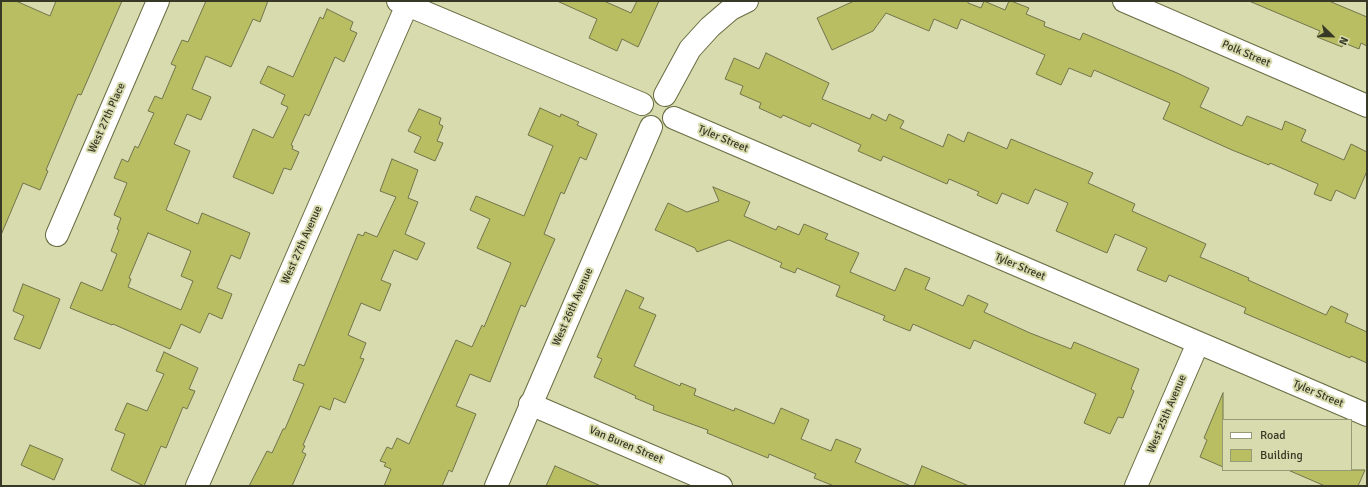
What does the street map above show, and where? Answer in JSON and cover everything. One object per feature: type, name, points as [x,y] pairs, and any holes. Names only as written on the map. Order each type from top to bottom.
[{"type":"street","name":"West 27th Place","points":[[56,235],[158,1]]},
{"type":"street","points":[[665,96],[690,49],[710,27],[731,9],[748,1]]},
{"type":"street","name":"Polk Street","points":[[1128,2],[1367,106]]},
{"type":"street","points":[[403,3],[642,104]]},
{"type":"street","name":"West 27th Avenue","points":[[197,486],[403,3]]},
{"type":"street","points":[[656,94],[665,96],[674,104],[676,110],[672,123],[665,128],[658,129],[651,127],[642,119],[642,104],[650,96],[656,94]]},
{"type":"street","name":"Tyler Street","points":[[674,118],[1367,415]]},
{"type":"street","name":"West 26th Avenue","points":[[496,486],[530,404],[651,127]]},
{"type":"street","name":"West 25th Avenue","points":[[1136,486],[1198,343]]},
{"type":"street","name":"Van Buren Street","points":[[530,404],[721,486]]},
{"type":"building","points":[[1,1],[16,1],[50,16],[56,1],[122,1],[81,95],[78,94],[46,170],[48,171],[40,190],[23,183],[1,235]]},
{"type":"building","points":[[206,1],[268,1],[260,22],[253,19],[231,67],[206,56],[192,89],[211,97],[201,120],[187,114],[174,144],[190,151],[166,210],[198,224],[202,213],[250,233],[240,259],[231,255],[217,288],[232,294],[222,319],[209,313],[200,333],[181,324],[170,349],[113,324],[112,325],[70,308],[81,282],[102,291],[117,254],[111,251],[119,230],[117,229],[121,218],[114,215],[127,183],[114,178],[122,159],[128,162],[135,146],[138,148],[154,113],[148,111],[155,96],[162,99],[176,66],[171,64],[182,40],[188,42]],"holes":[[[148,233],[191,251],[181,276],[193,281],[181,310],[128,287],[131,279],[129,278]]]},
{"type":"building","points":[[557,1],[604,1],[631,13],[637,1],[659,1],[638,47],[622,39],[617,51],[589,38],[597,19]]},
{"type":"building","points":[[854,1],[968,1],[968,3],[981,8],[984,1],[1005,10],[1009,1],[1011,1],[1029,8],[1026,14],[1045,22],[1044,26],[1080,40],[1083,33],[1209,88],[1200,107],[1242,126],[1247,116],[1282,130],[1285,121],[1306,130],[1301,141],[1344,160],[1351,144],[1367,152],[1367,171],[1355,199],[1336,190],[1331,201],[1314,194],[1318,184],[1270,163],[1269,165],[1232,150],[1163,119],[1170,103],[1094,70],[1091,77],[1069,68],[1061,85],[1036,74],[1045,55],[961,19],[957,29],[934,19],[929,31],[886,13],[873,31],[832,50],[817,18]]},
{"type":"building","points":[[1249,1],[1329,1],[1367,17],[1367,46],[1361,43],[1359,49],[1344,43],[1342,47],[1317,37],[1320,31]]},
{"type":"building","points":[[327,9],[353,22],[350,30],[357,33],[344,62],[335,57],[309,116],[305,114],[291,145],[293,146],[292,149],[299,152],[291,170],[284,168],[273,194],[233,177],[253,129],[273,138],[288,107],[281,104],[285,95],[260,83],[268,66],[293,77],[320,17],[323,19]]},
{"type":"building","points":[[766,53],[829,83],[822,99],[870,119],[872,114],[886,121],[889,114],[904,121],[900,128],[943,147],[948,134],[964,142],[968,132],[1007,149],[1011,139],[1093,173],[1088,183],[1135,204],[1132,211],[1206,244],[1200,257],[1249,278],[1248,280],[1326,315],[1331,306],[1348,314],[1345,322],[1367,332],[1367,363],[1351,356],[1350,358],[1244,313],[1246,308],[1169,275],[1166,282],[1137,270],[1147,248],[1115,234],[1107,253],[1056,231],[1068,203],[1035,189],[1028,204],[1002,193],[997,204],[977,195],[979,192],[949,179],[947,184],[883,156],[881,161],[858,151],[861,145],[812,123],[810,127],[783,115],[781,118],[759,108],[761,103],[740,94],[743,86],[725,79],[734,58],[759,69]]},
{"type":"building","points":[[540,108],[560,117],[561,114],[579,122],[577,125],[597,134],[586,160],[580,157],[564,194],[561,192],[544,234],[555,239],[525,307],[521,305],[490,382],[470,374],[456,406],[476,414],[452,472],[449,470],[442,486],[384,486],[391,469],[384,466],[386,463],[380,461],[387,447],[392,449],[397,438],[409,444],[456,340],[472,347],[482,325],[484,327],[511,263],[477,248],[490,219],[470,210],[476,196],[524,216],[553,146],[528,135]]},
{"type":"building","points":[[419,109],[441,118],[439,124],[443,126],[437,141],[443,143],[435,161],[414,152],[421,137],[408,131]]},
{"type":"building","points":[[392,159],[418,170],[408,198],[418,202],[405,234],[425,243],[417,260],[394,250],[381,280],[391,284],[380,311],[361,303],[348,335],[366,343],[360,358],[364,359],[345,403],[334,398],[330,410],[320,406],[303,445],[305,446],[302,452],[306,454],[292,486],[249,486],[267,451],[272,453],[283,429],[285,429],[304,384],[293,380],[299,364],[304,366],[358,234],[363,236],[365,232],[377,237],[396,197],[380,191]]},
{"type":"building","points":[[713,187],[750,202],[744,216],[776,230],[778,226],[799,235],[804,224],[828,234],[825,239],[859,253],[850,272],[895,291],[905,268],[930,278],[925,289],[963,306],[968,295],[988,304],[984,312],[1030,333],[1071,349],[1074,342],[1139,369],[1131,389],[1134,391],[1123,418],[1118,417],[1110,434],[1084,423],[1096,394],[974,340],[970,349],[913,324],[910,331],[883,320],[885,316],[836,296],[840,286],[797,268],[795,273],[780,267],[782,263],[729,240],[697,252],[695,248],[655,230],[668,203],[687,212],[719,201]]},
{"type":"building","points":[[23,284],[60,299],[40,349],[14,339],[24,316],[13,311]]},
{"type":"building","points":[[626,290],[644,298],[639,308],[656,315],[634,366],[680,386],[681,383],[696,389],[694,395],[734,411],[735,408],[774,424],[781,408],[809,420],[801,439],[831,451],[836,439],[861,449],[855,462],[911,486],[834,486],[814,478],[816,474],[769,454],[768,458],[707,433],[708,430],[653,410],[654,406],[594,377],[602,359],[597,357]]},
{"type":"building","points":[[164,352],[198,368],[189,389],[195,391],[187,409],[183,407],[166,448],[161,446],[144,486],[111,470],[125,434],[115,430],[127,403],[147,411],[164,374],[156,371]]},
{"type":"building","points":[[1223,393],[1222,467],[1200,457],[1207,440],[1204,438]]},
{"type":"building","points":[[30,445],[63,459],[54,480],[21,465]]},
{"type":"building","points":[[555,466],[601,486],[546,486]]},
{"type":"building","points":[[922,466],[969,486],[914,486]]},
{"type":"building","points":[[1365,470],[1358,486],[1325,486],[1290,471]]}]
